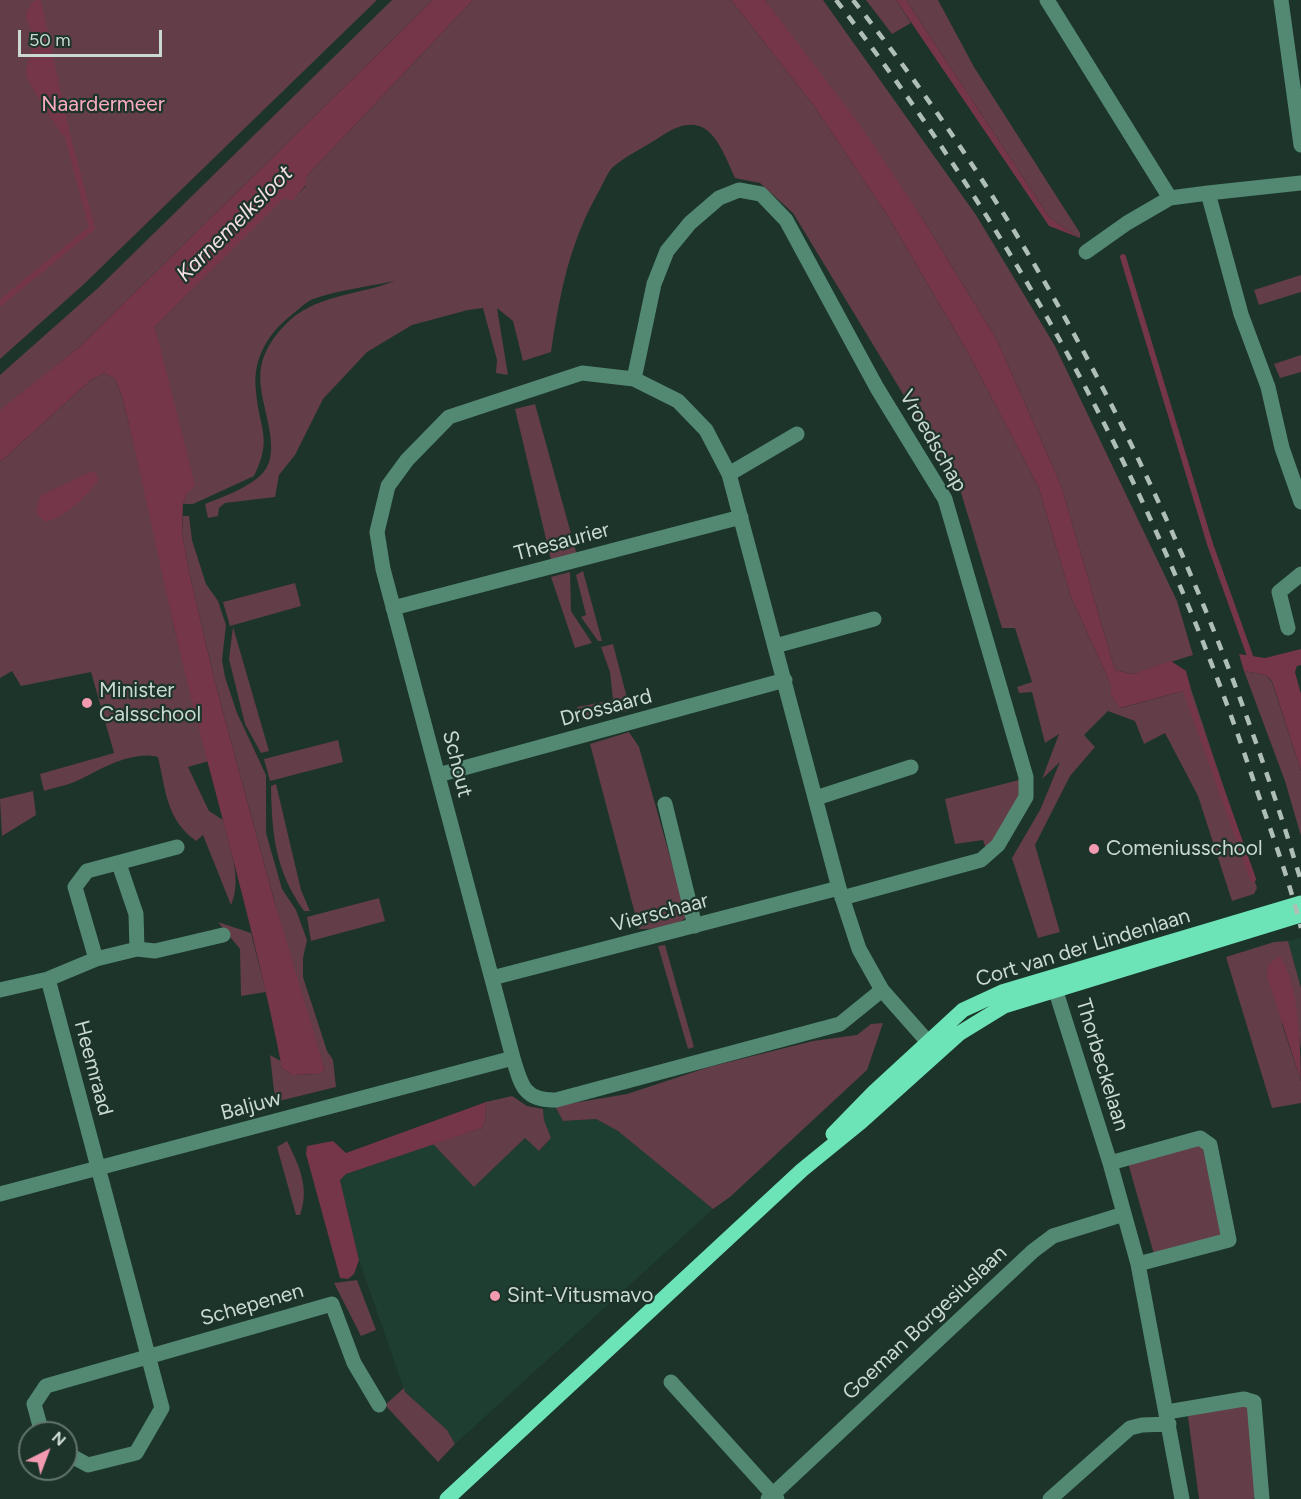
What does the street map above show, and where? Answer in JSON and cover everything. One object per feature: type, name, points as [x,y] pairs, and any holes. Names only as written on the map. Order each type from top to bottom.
[{"type":"main road","points":[[1230,931],[1301,903]]},
{"type":"main road","points":[[1230,931],[1301,915]]},
{"type":"main road","name":"Cort van der Lindenlaan","points":[[447,1499],[802,1170],[822,1145],[874,1092],[933,1048],[963,1010],[1002,992],[1054,984],[1230,931]]},
{"type":"street","points":[[1047,0],[1170,198]]},
{"type":"street","points":[[1281,0],[1301,145]]},
{"type":"street","points":[[1086,252],[1127,223],[1170,198],[1301,183]]},
{"type":"street","name":"Vroedschap","points":[[634,379],[654,285],[667,251],[690,223],[719,198],[739,190],[761,194],[786,220],[877,388],[945,499],[1026,777],[1026,797],[998,845],[981,860],[840,893]]},
{"type":"street","points":[[1208,193],[1241,314],[1268,387],[1282,448],[1301,502]]},
{"type":"street","name":"Schout","points":[[882,990],[840,1024],[556,1100],[541,1101],[528,1094],[520,1082],[513,1058],[393,608],[377,532],[388,486],[407,460],[449,417],[582,373],[634,379],[678,401],[706,430],[729,474],[840,893],[859,949],[882,990],[933,1048]]},
{"type":"street","points":[[729,474],[797,434]]},
{"type":"street","name":"Thesaurier","points":[[393,608],[741,517]]},
{"type":"street","points":[[1288,628],[1279,592],[1301,574]]},
{"type":"street","points":[[775,646],[874,619]]},
{"type":"street","name":"Drossaard","points":[[438,775],[784,680]]},
{"type":"street","points":[[816,798],[911,767]]},
{"type":"street","points":[[665,804],[695,926]]},
{"type":"street","points":[[96,959],[75,887],[87,872],[177,847]]},
{"type":"street","points":[[119,864],[136,914],[137,949]]},
{"type":"street","name":"Vierschaar","points":[[492,978],[695,926],[840,893]]},
{"type":"street","points":[[0,990],[48,979],[96,959],[137,949],[155,951],[223,934]]},
{"type":"street","name":"Heemraad","points":[[48,979],[70,1071],[99,1167]]},
{"type":"street","name":"Thorbeckelaan","points":[[1054,984],[1110,1163],[1138,1264],[1182,1499]]},
{"type":"street","name":"Baljuw","points":[[0,1194],[513,1058]]},
{"type":"street","name":"Thorbeckelaan","points":[[1110,1163],[1200,1138],[1210,1145],[1229,1240],[1138,1264]]},
{"type":"street","points":[[78,1460],[88,1465],[136,1453],[162,1408],[99,1167]]},
{"type":"street","name":"Goeman Borgesiuslaan","points":[[671,1382],[773,1497],[1033,1251],[1053,1236],[1124,1214]]},
{"type":"street","name":"Schepenen","points":[[39,1421],[34,1404],[46,1386],[148,1359],[332,1304],[354,1363],[379,1405]]},
{"type":"street","points":[[1050,1499],[1130,1428],[1244,1399],[1254,1402],[1263,1499]]},
{"type":"shaded area","points":[[1301,938],[1301,988],[1288,941]]},
{"type":"shaded area","name":"Sint-Vitusmavo","points":[[555,1106],[563,1121],[596,1119],[618,1131],[713,1209],[455,1444],[447,1430],[405,1392],[359,1260],[340,1180],[346,1174],[433,1144],[474,1187],[525,1138],[540,1151],[551,1138],[544,1120],[543,1109]]},
{"type":"green space","name":"Naardermeer","points":[[0,0],[377,0],[83,285],[0,359]]},
{"type":"green space","points":[[392,0],[433,0],[79,347],[0,411],[0,375],[98,288]]},
{"type":"green space","points":[[473,0],[731,0],[814,106],[889,218],[968,353],[1038,486],[1071,597],[1111,685],[1111,695],[1121,708],[1191,689],[1257,888],[1254,894],[1232,901],[1198,796],[1165,733],[1144,744],[1135,721],[1108,711],[1084,735],[1095,747],[1070,776],[1035,845],[1060,932],[1038,938],[1012,858],[1040,810],[1060,762],[1042,779],[1059,734],[1045,743],[1032,692],[1019,693],[1017,687],[1032,682],[1015,628],[1002,628],[959,486],[793,213],[760,183],[735,178],[717,141],[710,132],[701,127],[691,125],[678,127],[624,158],[609,172],[580,230],[573,250],[562,289],[551,352],[523,361],[513,321],[497,308],[508,375],[496,373],[497,360],[483,308],[412,325],[367,352],[323,399],[295,455],[279,475],[275,497],[225,503],[219,508],[218,516],[208,518],[205,504],[250,484],[262,474],[269,464],[271,438],[260,380],[262,362],[277,334],[309,307],[394,281],[313,299],[285,320],[270,337],[260,357],[255,379],[264,442],[260,463],[254,476],[193,504],[183,504],[187,494],[155,327],[284,197],[292,200],[306,186],[306,177]]},
{"type":"green space","points":[[765,0],[823,0],[976,215],[1055,346],[1177,601],[1193,655],[1133,674],[1115,670],[1061,485],[997,340],[921,216]]},
{"type":"green space","points":[[866,0],[896,0],[911,23],[892,34]]},
{"type":"green space","points":[[906,0],[938,0],[974,67],[1080,233],[1080,238],[1050,218]]},
{"type":"green space","points":[[1301,275],[1301,292],[1259,305],[1254,290]]},
{"type":"green space","points":[[1301,355],[1301,372],[1280,378],[1274,364]]},
{"type":"green space","points":[[104,373],[114,378],[121,393],[152,517],[174,627],[209,761],[188,767],[209,811],[223,820],[235,874],[236,885],[231,905],[203,835],[196,841],[173,814],[158,757],[149,755],[129,758],[108,765],[72,783],[44,791],[40,774],[114,753],[91,672],[21,686],[12,671],[0,678],[0,462],[91,380]]},
{"type":"green space","points":[[535,404],[577,555],[552,564],[515,409]]},
{"type":"green space","points":[[183,516],[189,516],[192,540],[206,584],[218,601],[226,625],[222,660],[225,677],[237,713],[266,775],[266,833],[282,889],[296,910],[307,940],[303,958],[303,977],[327,1051],[333,1060],[336,1087],[279,1101],[274,1091],[270,1055],[281,1061],[282,1068],[292,1075],[319,1074],[325,1070],[298,988],[215,682],[190,576],[182,533]]},
{"type":"green space","points":[[583,571],[602,641],[598,641],[581,617],[586,615],[576,575]]},
{"type":"green space","points":[[570,572],[571,611],[592,643],[575,648],[551,577]]},
{"type":"green space","points":[[295,583],[301,606],[230,626],[223,602]]},
{"type":"green space","points":[[233,627],[269,751],[261,753],[245,724],[229,659]]},
{"type":"green space","points":[[613,644],[627,698],[627,711],[582,719],[577,707],[613,700],[610,672],[601,647]]},
{"type":"green space","points":[[1244,671],[1266,675],[1272,682],[1301,771],[1301,836],[1285,781]]},
{"type":"green space","points":[[629,732],[639,747],[687,917],[676,924],[651,929],[639,929],[590,744]]},
{"type":"green space","points":[[338,740],[343,762],[270,781],[264,759]]},
{"type":"green space","points":[[1019,780],[1023,793],[987,852],[983,840],[955,844],[945,799]]},
{"type":"green space","points":[[276,784],[301,890],[310,911],[304,911],[294,896],[277,852],[272,820],[271,786]]},
{"type":"green space","points":[[33,791],[36,815],[2,836],[0,799]]},
{"type":"green space","points":[[379,898],[385,921],[311,941],[307,917]]},
{"type":"green space","points":[[218,922],[251,933],[266,992],[241,996],[240,949]]},
{"type":"green space","points":[[1288,941],[1301,988],[1301,1049],[1291,981],[1282,1024],[1301,1081],[1301,1103],[1272,1108],[1226,957],[1274,942]]},
{"type":"green space","points":[[665,945],[694,1047],[688,1049],[658,946]]},
{"type":"green space","points":[[883,1023],[867,1070],[730,1197],[713,1209],[618,1131],[596,1119],[563,1121],[555,1106],[627,1094],[709,1067],[813,1041],[857,1035],[871,1024]]},
{"type":"green space","points":[[512,1096],[527,1106],[543,1109],[544,1120],[551,1138],[539,1151],[525,1138],[474,1187],[433,1144],[482,1128],[485,1121],[486,1102]]},
{"type":"green space","points":[[287,1141],[302,1177],[304,1195],[300,1215],[296,1215],[277,1147]]},
{"type":"green space","points":[[1195,1144],[1203,1147],[1221,1235],[1154,1254],[1128,1163]]},
{"type":"green space","points":[[357,1280],[376,1330],[361,1336],[334,1283]]},
{"type":"green space","points":[[404,1388],[405,1392],[447,1430],[455,1444],[438,1462],[385,1405]]},
{"type":"green space","points":[[1240,1404],[1249,1408],[1259,1493],[1253,1499],[1199,1499],[1188,1417],[1191,1412]]},
{"type":"water","points":[[36,0],[41,0],[70,134],[63,135],[60,131],[26,75],[33,36],[26,16],[30,6]]},
{"type":"water","name":"Karnemelksloot","points":[[433,0],[473,0],[306,177],[306,185],[292,201],[284,198],[155,327],[195,485],[187,494],[183,504],[182,533],[190,576],[215,682],[274,900],[325,1070],[319,1074],[292,1075],[282,1068],[258,957],[174,627],[121,393],[114,378],[104,373],[91,380],[0,462],[0,410],[79,347]]},
{"type":"water","points":[[731,0],[765,0],[860,125],[921,216],[997,340],[1061,485],[1115,670],[1133,674],[1171,661],[1186,671],[1191,689],[1120,708],[1111,695],[1111,685],[1071,597],[1038,486],[968,353],[889,218],[814,106]]},
{"type":"water","points":[[896,0],[906,0],[1050,218],[1080,238],[1049,226]]},
{"type":"water","points":[[92,471],[97,474],[98,481],[69,510],[46,522],[36,513],[40,496]]},
{"type":"water","points":[[1301,649],[1301,665],[1297,666],[1295,672],[1301,694],[1301,771],[1272,681],[1266,675],[1244,671],[1239,654],[1265,658]]},
{"type":"water","points":[[1279,956],[1286,966],[1295,997],[1301,1081],[1267,976],[1268,965]]},
{"type":"water","points":[[486,1102],[485,1121],[482,1128],[346,1174],[340,1180],[359,1260],[354,1274],[348,1279],[340,1278],[306,1154],[307,1146],[333,1141],[346,1153]]},
{"type":"waterway","points":[[0,303],[92,228],[67,134]]},
{"type":"waterway","points":[[1123,257],[1210,544],[1250,656]]},
{"type":"waterway","points":[[1186,690],[1253,879]]},
{"type":"railway","points":[[836,0],[902,89],[964,180],[1022,274],[1076,369],[1126,467],[1172,567],[1214,669],[1278,850],[1301,928]]},
{"type":"railway","points":[[853,0],[927,99],[996,202],[1060,309],[1119,419],[1172,532],[1220,647],[1263,763],[1301,881]]},
{"type":"place","name":"Minister Calsschool","points":[[87,703]]},
{"type":"place","name":"Comeniusschool","points":[[1094,849]]},
{"type":"place","name":"Sint-Vitusmavo","points":[[495,1296]]}]
